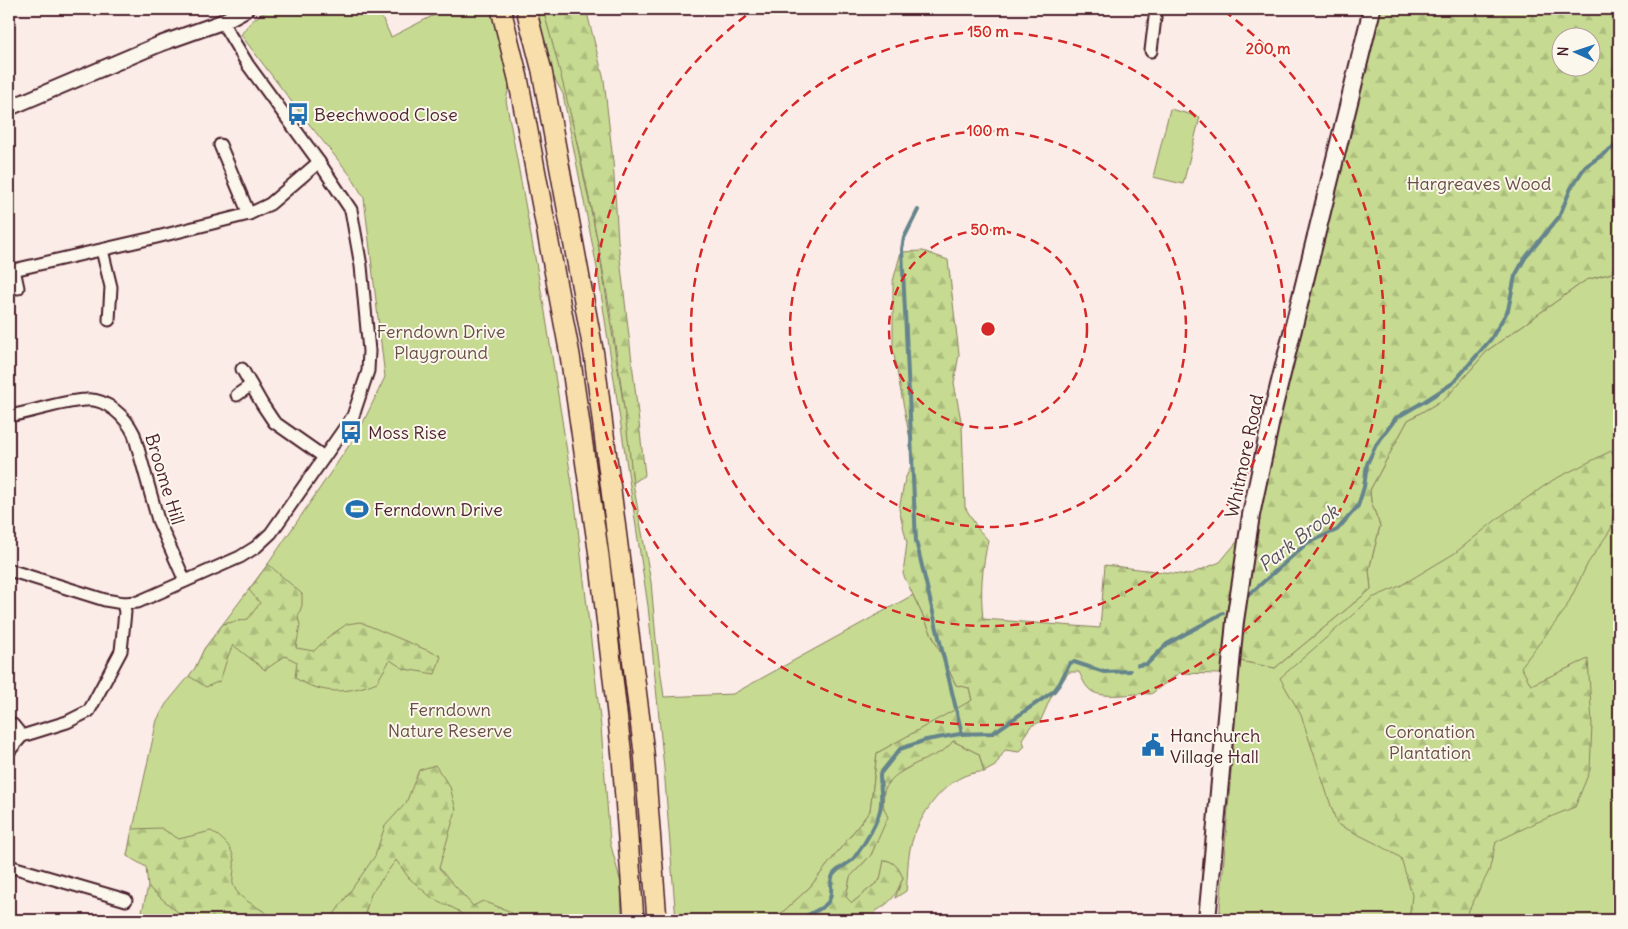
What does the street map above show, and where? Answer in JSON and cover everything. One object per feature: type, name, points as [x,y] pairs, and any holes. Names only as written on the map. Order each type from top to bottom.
[{"type":"highway","points":[[501,9],[518,78],[570,355],[599,556],[621,747],[634,920]]},
{"type":"highway","points":[[526,9],[542,71],[594,355],[644,752],[657,920]]},
{"type":"main road","name":"Whitmore Road","points":[[1207,920],[1235,621],[1251,515],[1274,406],[1372,9]]},
{"type":"street","points":[[9,108],[160,44],[222,22],[246,9]]},
{"type":"street","points":[[1152,51],[1156,9]]},
{"type":"street","points":[[9,570],[105,600],[123,603],[138,602],[240,557],[271,533],[353,416],[368,371],[369,351],[361,266],[351,210],[320,162],[248,65],[222,22]]},
{"type":"street","points":[[220,145],[249,214]]},
{"type":"street","points":[[18,288],[11,270],[249,214],[270,204],[320,162]]},
{"type":"street","points":[[102,250],[111,287],[108,320]]},
{"type":"street","points":[[242,370],[274,422],[324,457]]},
{"type":"street","points":[[237,395],[251,385]]},
{"type":"street","name":"Broome Hill","points":[[9,416],[88,399],[106,404],[118,412],[129,424],[134,434],[158,520],[185,581]]},
{"type":"street","points":[[9,751],[22,736],[67,722],[89,710],[121,651],[123,603]]},
{"type":"street","points":[[9,723],[22,736]]},
{"type":"street","points":[[9,866],[126,900]]},
{"type":"green space","points":[[271,9],[378,9],[391,37],[446,9],[493,9],[510,83],[506,100],[545,312],[575,503],[601,727],[610,842],[621,883],[622,920],[140,920],[154,862],[127,856],[157,720],[166,704],[195,669],[204,649],[268,564],[359,431],[385,377],[364,198],[351,176],[241,35],[247,26]]},
{"type":"green space","points":[[537,9],[543,9],[565,87],[598,244],[627,427],[633,483],[651,582],[664,697],[733,694],[913,595],[956,685],[969,687],[972,701],[877,753],[870,811],[810,887],[774,920],[676,920],[664,768],[648,606],[598,273],[563,94],[552,74]]},
{"type":"green space","points":[[543,9],[586,9],[604,80],[613,161],[618,241],[645,475],[633,483],[618,363],[598,244],[573,126]]},
{"type":"green space","name":"Hargreaves Wood","points":[[1378,9],[1619,9],[1619,271],[1586,280],[1488,350],[1446,398],[1408,420],[1370,490],[1371,502],[1380,526],[1369,570],[1371,589],[1275,668],[1240,661],[1219,674],[1179,673],[1151,694],[1118,695],[1094,693],[1086,685],[1079,672],[1069,672],[1051,697],[1040,722],[1031,726],[1022,739],[1025,746],[1019,752],[1005,750],[995,766],[984,772],[979,754],[953,741],[943,751],[907,768],[889,783],[883,792],[883,804],[888,817],[871,855],[850,877],[846,897],[852,903],[880,880],[884,860],[894,864],[903,878],[893,897],[876,911],[873,920],[774,920],[810,887],[870,811],[877,753],[972,700],[969,688],[956,685],[903,574],[907,543],[899,509],[905,479],[914,460],[893,350],[893,281],[901,252],[923,251],[948,260],[959,354],[954,383],[962,426],[965,507],[978,529],[988,540],[982,580],[983,619],[1100,628],[1105,565],[1188,575],[1220,562],[1256,519],[1279,411]]},
{"type":"green space","points":[[1170,109],[1200,117],[1183,184],[1153,177]]},
{"type":"green space","points":[[1619,271],[1619,920],[1219,920],[1240,661],[1275,668],[1371,589],[1369,570],[1380,526],[1371,502],[1370,490],[1408,420],[1446,398],[1488,350],[1586,280]]},
{"type":"green space","name":"Coronation Plantation","points":[[1611,451],[1619,460],[1619,477],[1611,529],[1588,563],[1565,610],[1521,667],[1531,685],[1588,659],[1592,724],[1590,770],[1575,807],[1535,823],[1496,842],[1489,871],[1464,920],[1409,920],[1412,895],[1401,858],[1337,824],[1301,715],[1280,678],[1372,598],[1400,586],[1455,553],[1501,516],[1553,480]]},
{"type":"green space","points":[[268,564],[302,594],[296,648],[314,651],[328,637],[347,624],[360,622],[441,656],[435,674],[404,669],[390,660],[377,682],[356,689],[326,690],[305,684],[295,678],[297,662],[285,656],[265,670],[233,645],[220,681],[206,687],[189,676],[204,649],[223,624],[248,619],[260,603],[249,590]]},
{"type":"green space","points":[[953,741],[979,754],[984,772],[970,774],[946,787],[927,810],[919,823],[910,849],[906,891],[895,898],[903,878],[896,866],[885,860],[880,880],[852,903],[846,897],[850,877],[871,855],[878,838],[884,790],[894,776],[925,758],[943,751]]},
{"type":"green space","points":[[435,765],[450,787],[456,810],[439,868],[473,906],[483,901],[509,911],[520,920],[469,920],[457,910],[432,898],[409,878],[396,860],[371,894],[363,920],[330,920],[375,856],[385,826],[406,803],[419,770]]},
{"type":"green space","points":[[161,828],[179,839],[211,831],[221,838],[233,856],[233,884],[236,890],[240,896],[269,915],[273,920],[187,920],[148,887],[146,867],[127,856],[132,829]]},
{"type":"waterway","name":"Park Brook","points":[[1243,600],[1307,543],[1337,530],[1358,506],[1364,487],[1367,464],[1376,445],[1396,418],[1453,383],[1491,339],[1508,310],[1515,276],[1525,258],[1559,217],[1571,188],[1585,167],[1619,143]]},
{"type":"waterway","points":[[918,210],[904,238],[902,249],[916,541],[962,734]]},
{"type":"waterway","name":"Park Brook","points":[[1138,665],[1147,664],[1167,644],[1223,613]]},
{"type":"waterway","name":"Park Brook","points":[[800,920],[828,902],[831,895],[833,875],[854,858],[867,839],[875,825],[880,810],[880,774],[900,749],[926,740],[960,734],[993,733],[1054,691],[1070,663],[1074,662],[1104,672],[1130,671]]},
{"type":"place","name":"Beechwood Close","points":[[298,114]]},
{"type":"place","name":"Moss Rise","points":[[351,432]]},
{"type":"place","name":"Ferndown Drive","points":[[357,509]]},
{"type":"place","name":"Hanchurch Village Hall","points":[[1153,745]]},
{"type":"park label","name":"Ferndown Drive Playground","points":[[441,341]]},
{"type":"park label","name":"Ferndown Nature Reserve","points":[[450,720]]}]
